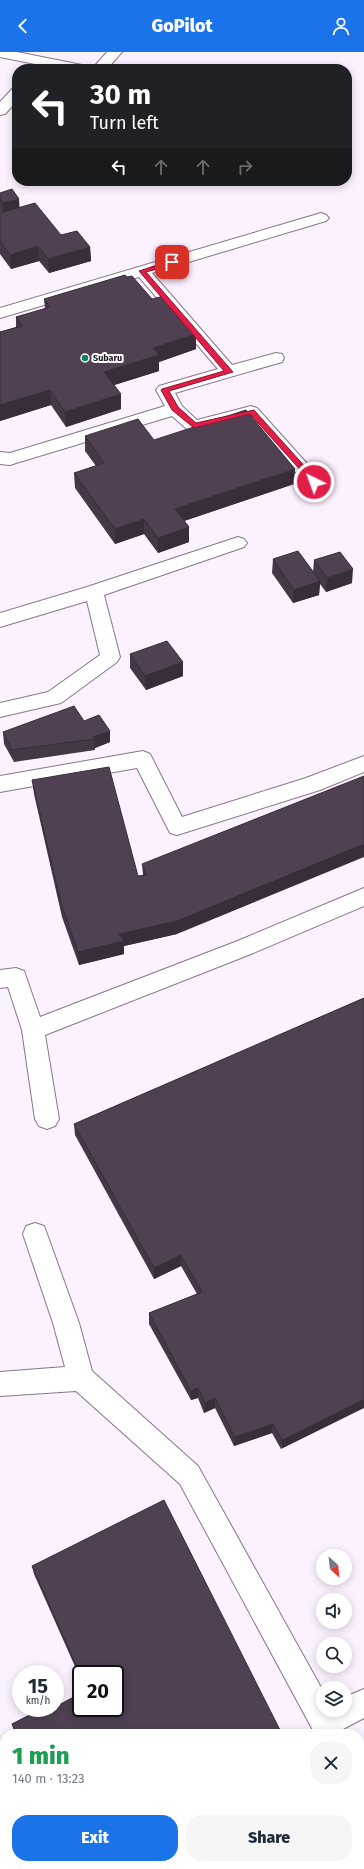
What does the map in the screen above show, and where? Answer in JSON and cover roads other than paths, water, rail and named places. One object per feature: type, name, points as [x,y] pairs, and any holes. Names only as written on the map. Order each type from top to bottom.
[{"type":"lane","points":[[104,64],[115,52]]},
{"type":"lane","points":[[0,54],[37,64]]},
{"type":"lane","points":[[0,111],[12,98]]},
{"type":"lane","points":[[0,313],[321,218]]},
{"type":"lane","points":[[142,271],[229,372]]},
{"type":"lane","points":[[276,358],[165,390],[175,409],[194,426],[251,412],[314,482]]},
{"type":"lane","points":[[0,458],[10,459],[175,409]]},
{"type":"lane","points":[[0,620],[94,592],[238,543]]},
{"type":"lane","points":[[0,710],[54,698],[110,658],[94,592]]},
{"type":"lane","points":[[0,784],[143,759],[177,828],[312,784],[364,764]]},
{"type":"lane","points":[[33,1030],[243,948],[364,897]]},
{"type":"lane","points":[[0,980],[16,977],[33,1030],[47,1119]]},
{"type":"lane","points":[[35,1234],[66,1323],[81,1378],[189,1475],[328,1728],[364,1703]]},
{"type":"lane","points":[[0,1384],[81,1378]]},
{"type":"place","name":"Subaru","points":[[85,358]]}]
